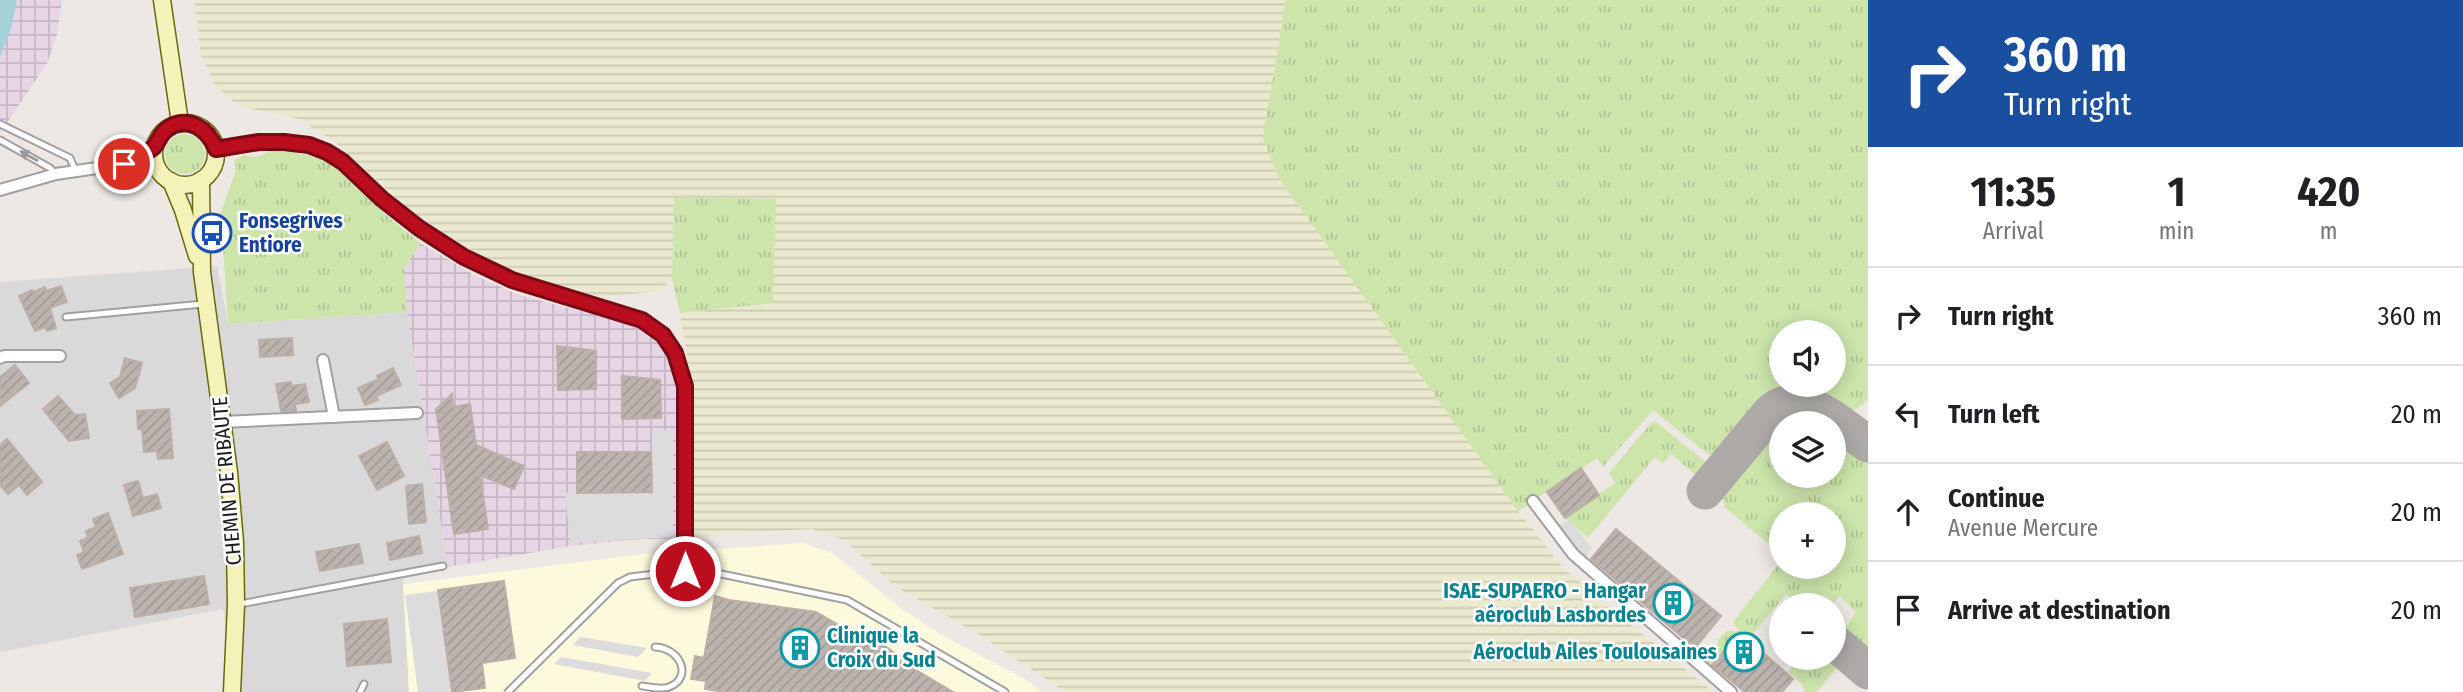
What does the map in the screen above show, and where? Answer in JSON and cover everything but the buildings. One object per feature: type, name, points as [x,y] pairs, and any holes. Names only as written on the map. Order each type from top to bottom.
[{"type":"main road","points":[[162,0],[180,123]]},
{"type":"main road","points":[[180,123],[192,123],[203,128],[216,149],[210,172],[190,185],[171,181],[158,170],[154,159],[154,146],[159,135],[168,127],[180,123]]},
{"type":"main road","name":"CHEMIN DE RIBAUTE","points":[[201,180],[202,272]]},
{"type":"main road","name":"CHEMIN DE RIBAUTE","points":[[171,181],[183,209],[202,272],[222,422],[235,542],[236,605],[232,692]]},
{"type":"street","points":[[216,149],[259,142],[284,142],[309,145],[327,152],[343,162],[382,199],[419,228],[464,257],[523,284],[642,320],[663,335],[675,353],[685,386],[685,544]]},
{"type":"street","points":[[124,164],[154,146]]},
{"type":"street","points":[[0,190],[56,174],[124,164],[158,170]]},
{"type":"street","points":[[0,358],[60,356]]},
{"type":"street","points":[[323,360],[334,417]]},
{"type":"street","points":[[222,422],[417,414]]},
{"type":"street","points":[[1533,501],[1573,554],[1731,692]]},
{"type":"lane","points":[[0,124],[70,158],[76,172]]},
{"type":"lane","points":[[0,140],[56,174]]},
{"type":"lane","points":[[66,317],[207,304]]},
{"type":"lane","points":[[685,544],[685,571]]},
{"type":"lane","points":[[236,605],[443,566]]},
{"type":"lane","points":[[508,692],[618,583],[630,577],[697,569],[847,600],[1006,692]]},
{"type":"lane","points":[[642,686],[662,688],[676,684],[680,678],[681,666],[676,654],[664,648],[655,648]]},
{"type":"lane","points":[[360,692],[364,684]]},
{"type":"shaded area","points":[[0,0],[62,0],[57,35],[47,63],[0,133]]},
{"type":"shaded area","points":[[420,243],[476,276],[519,295],[645,328],[660,342],[670,358],[677,379],[679,539],[640,539],[570,546],[448,567],[407,312],[404,269]]},
{"type":"shaded area","points":[[217,266],[228,324],[407,312],[448,567],[403,575],[409,692],[235,692],[223,609],[0,652],[0,282]]},
{"type":"shaded area","points":[[673,430],[673,537],[570,543],[565,493],[652,494],[652,431]]},
{"type":"shaded area","points":[[1569,520],[1592,548],[1584,559],[1557,527]]},
{"type":"shaded area","points":[[803,543],[832,553],[905,611],[945,637],[1023,678],[1043,692],[409,692],[403,584],[644,554]]},
{"type":"shaded area","points":[[437,591],[451,692],[418,692],[405,595]]},
{"type":"shaded area","points":[[580,637],[647,648],[638,657],[573,645]]},
{"type":"shaded area","points":[[561,657],[652,673],[645,681],[554,664]]},
{"type":"green space","points":[[194,0],[1286,0],[1263,137],[1278,177],[1518,511],[1564,569],[1713,692],[1065,692],[980,635],[896,587],[844,540],[812,529],[692,535],[692,387],[680,313],[772,303],[674,198],[672,279],[659,291],[603,297],[546,285],[501,266],[448,236],[406,207],[334,141],[298,119],[239,106],[216,87],[201,55]]},
{"type":"green space","points":[[1286,0],[1868,0],[1868,398],[1859,407],[1849,410],[1806,397],[1846,397],[1846,320],[1769,320],[1769,397],[1779,397],[1757,414],[1718,462],[1653,410],[1603,467],[1597,458],[1518,511],[1278,177],[1263,137]]},
{"type":"green space","points":[[185,134],[193,135],[199,140],[204,146],[204,162],[199,168],[193,173],[185,174],[177,173],[171,168],[166,162],[165,154],[166,146],[171,140],[177,135]]},
{"type":"green space","points":[[287,150],[320,159],[338,170],[420,243],[404,269],[407,312],[228,324],[221,212],[236,170],[234,160],[244,155],[256,157],[270,151]]},
{"type":"green space","points":[[674,198],[776,199],[773,303],[680,313],[672,279]]},
{"type":"green space","points":[[1656,422],[1712,467],[1712,470],[1703,481],[1671,454],[1663,463],[1655,457],[1588,538],[1565,518],[1615,483],[1609,473],[1651,423]]},
{"type":"green space","points":[[1769,432],[1769,488],[1846,488],[1846,442],[1868,459],[1868,661],[1853,647],[1846,630],[1856,612],[1846,602],[1846,593],[1769,593],[1769,615],[1749,639],[1740,632],[1710,667],[1706,662],[1718,640],[1727,631],[1739,631],[1733,622],[1769,576],[1769,579],[1846,579],[1846,502],[1769,502],[1769,544],[1724,507],[1721,487]]},
{"type":"green space","points":[[1835,670],[1817,692],[1805,692],[1801,683],[1788,672]]},
{"type":"water","points":[[0,0],[17,0],[11,29],[0,57]]},
{"type":"taxiway","points":[[1705,491],[1770,413],[1782,405],[1807,405],[1833,419],[1868,444]]},
{"type":"taxiway","points":[[1846,652],[1868,671]]},
{"type":"place","name":"Fonsegrives Entiore","points":[[212,233]]},
{"type":"place","name":"ISAE-SUPAERO - Hangar aéroclub Lasbordes","points":[[1673,603]]},
{"type":"place","name":"Clinique la Croix du Sud","points":[[800,648]]},
{"type":"place","name":"Aéroclub Ailes Toulousaines","points":[[1744,652]]},
{"type":"route","points":[[124,164],[154,146],[159,135],[168,127],[180,123],[192,123],[203,128],[216,149],[259,142],[309,145],[343,162],[382,199],[419,228],[464,257],[512,280],[642,320],[663,335],[675,353],[685,386],[685,571]]}]
